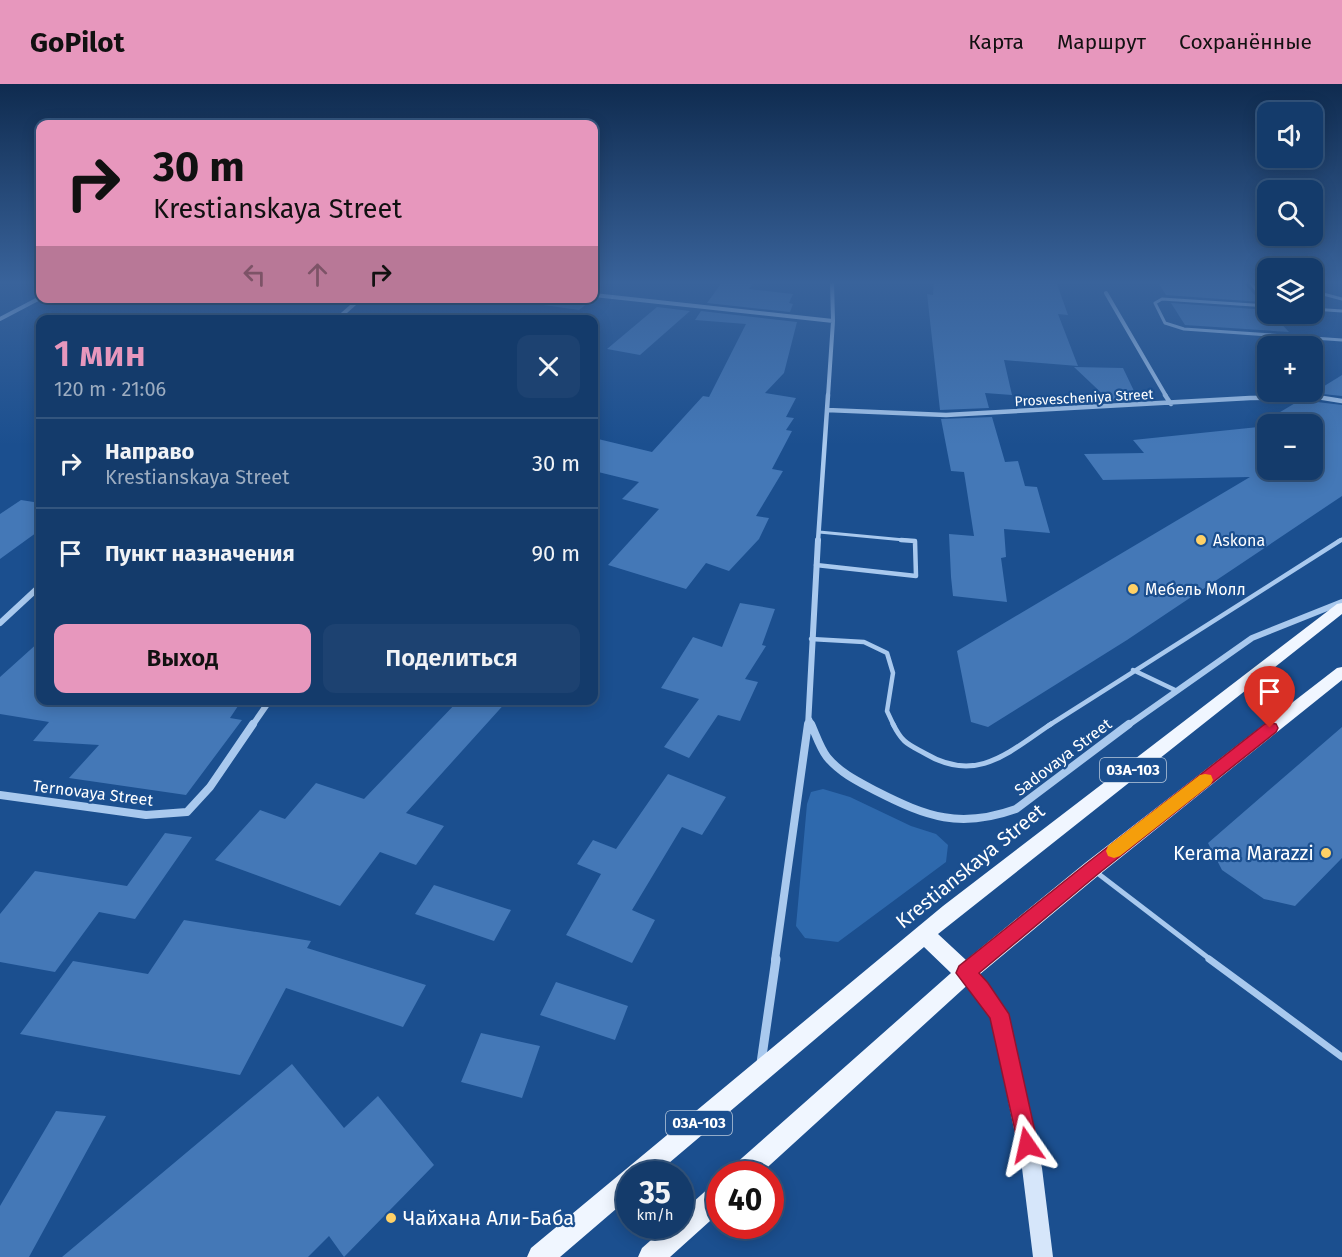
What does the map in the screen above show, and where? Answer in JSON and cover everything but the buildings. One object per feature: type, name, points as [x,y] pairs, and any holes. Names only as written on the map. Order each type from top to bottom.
[{"type":"main road","name":"Krestianskaya Street","points":[[653,1161],[924,934],[1342,607]]},
{"type":"main road","name":"03А-103","points":[[757,1161],[966,973],[1092,869],[1342,672]]},
{"type":"main road","points":[[924,934],[966,973]]},
{"type":"main road","points":[[540,1257],[616,1193]]},
{"type":"main road","points":[[651,1257],[706,1208]]},
{"type":"street","name":"Sadovaya Street","points":[[759,1072],[809,719],[811,639],[831,336]]},
{"type":"street","points":[[1131,336],[1171,404]]},
{"type":"street","name":"Prosvescheniya Street","points":[[827,410],[946,415],[1250,398],[1317,397],[1342,401]]},
{"type":"street","points":[[0,623],[36,590]]},
{"type":"street","name":"Sadovaya Street","points":[[809,719],[827,757],[853,779],[915,812],[968,821],[992,819],[1016,809],[1175,690],[1252,638],[1342,602]]},
{"type":"street","name":"Ternovaya Street","points":[[0,795],[146,815],[187,812],[210,787],[267,705]]},
{"type":"street","points":[[966,973],[999,1014],[1032,1168],[1043,1257]]},
{"type":"lane","points":[[1281,336],[1342,340]]},
{"type":"lane","points":[[816,565],[916,576],[915,542],[819,532]]},
{"type":"lane","points":[[811,639],[864,642],[887,653],[893,672],[887,711],[901,740],[932,758],[959,768],[993,762],[1133,670],[1342,539]]},
{"type":"lane","points":[[1133,670],[1175,690]]},
{"type":"lane","points":[[1092,869],[1342,1057]]},
{"type":"shaded area","points":[[823,789],[850,797],[911,826],[936,834],[948,845],[946,862],[838,942],[805,938],[796,926],[807,804],[811,792]]},
{"type":"slow traffic","points":[[1114,851],[1205,780]]},
{"type":"place","name":"Askona","points":[[1201,540]]},
{"type":"place","name":"Мебель Молл","points":[[1133,589]]},
{"type":"place","name":"Kerama Marazzi","points":[[1326,853]]},
{"type":"place","name":"Чайхана Али-Баба","points":[[391,1218]]},
{"type":"route","points":[[1027,1145],[999,1014],[966,973],[1092,869],[1270,728]]}]
